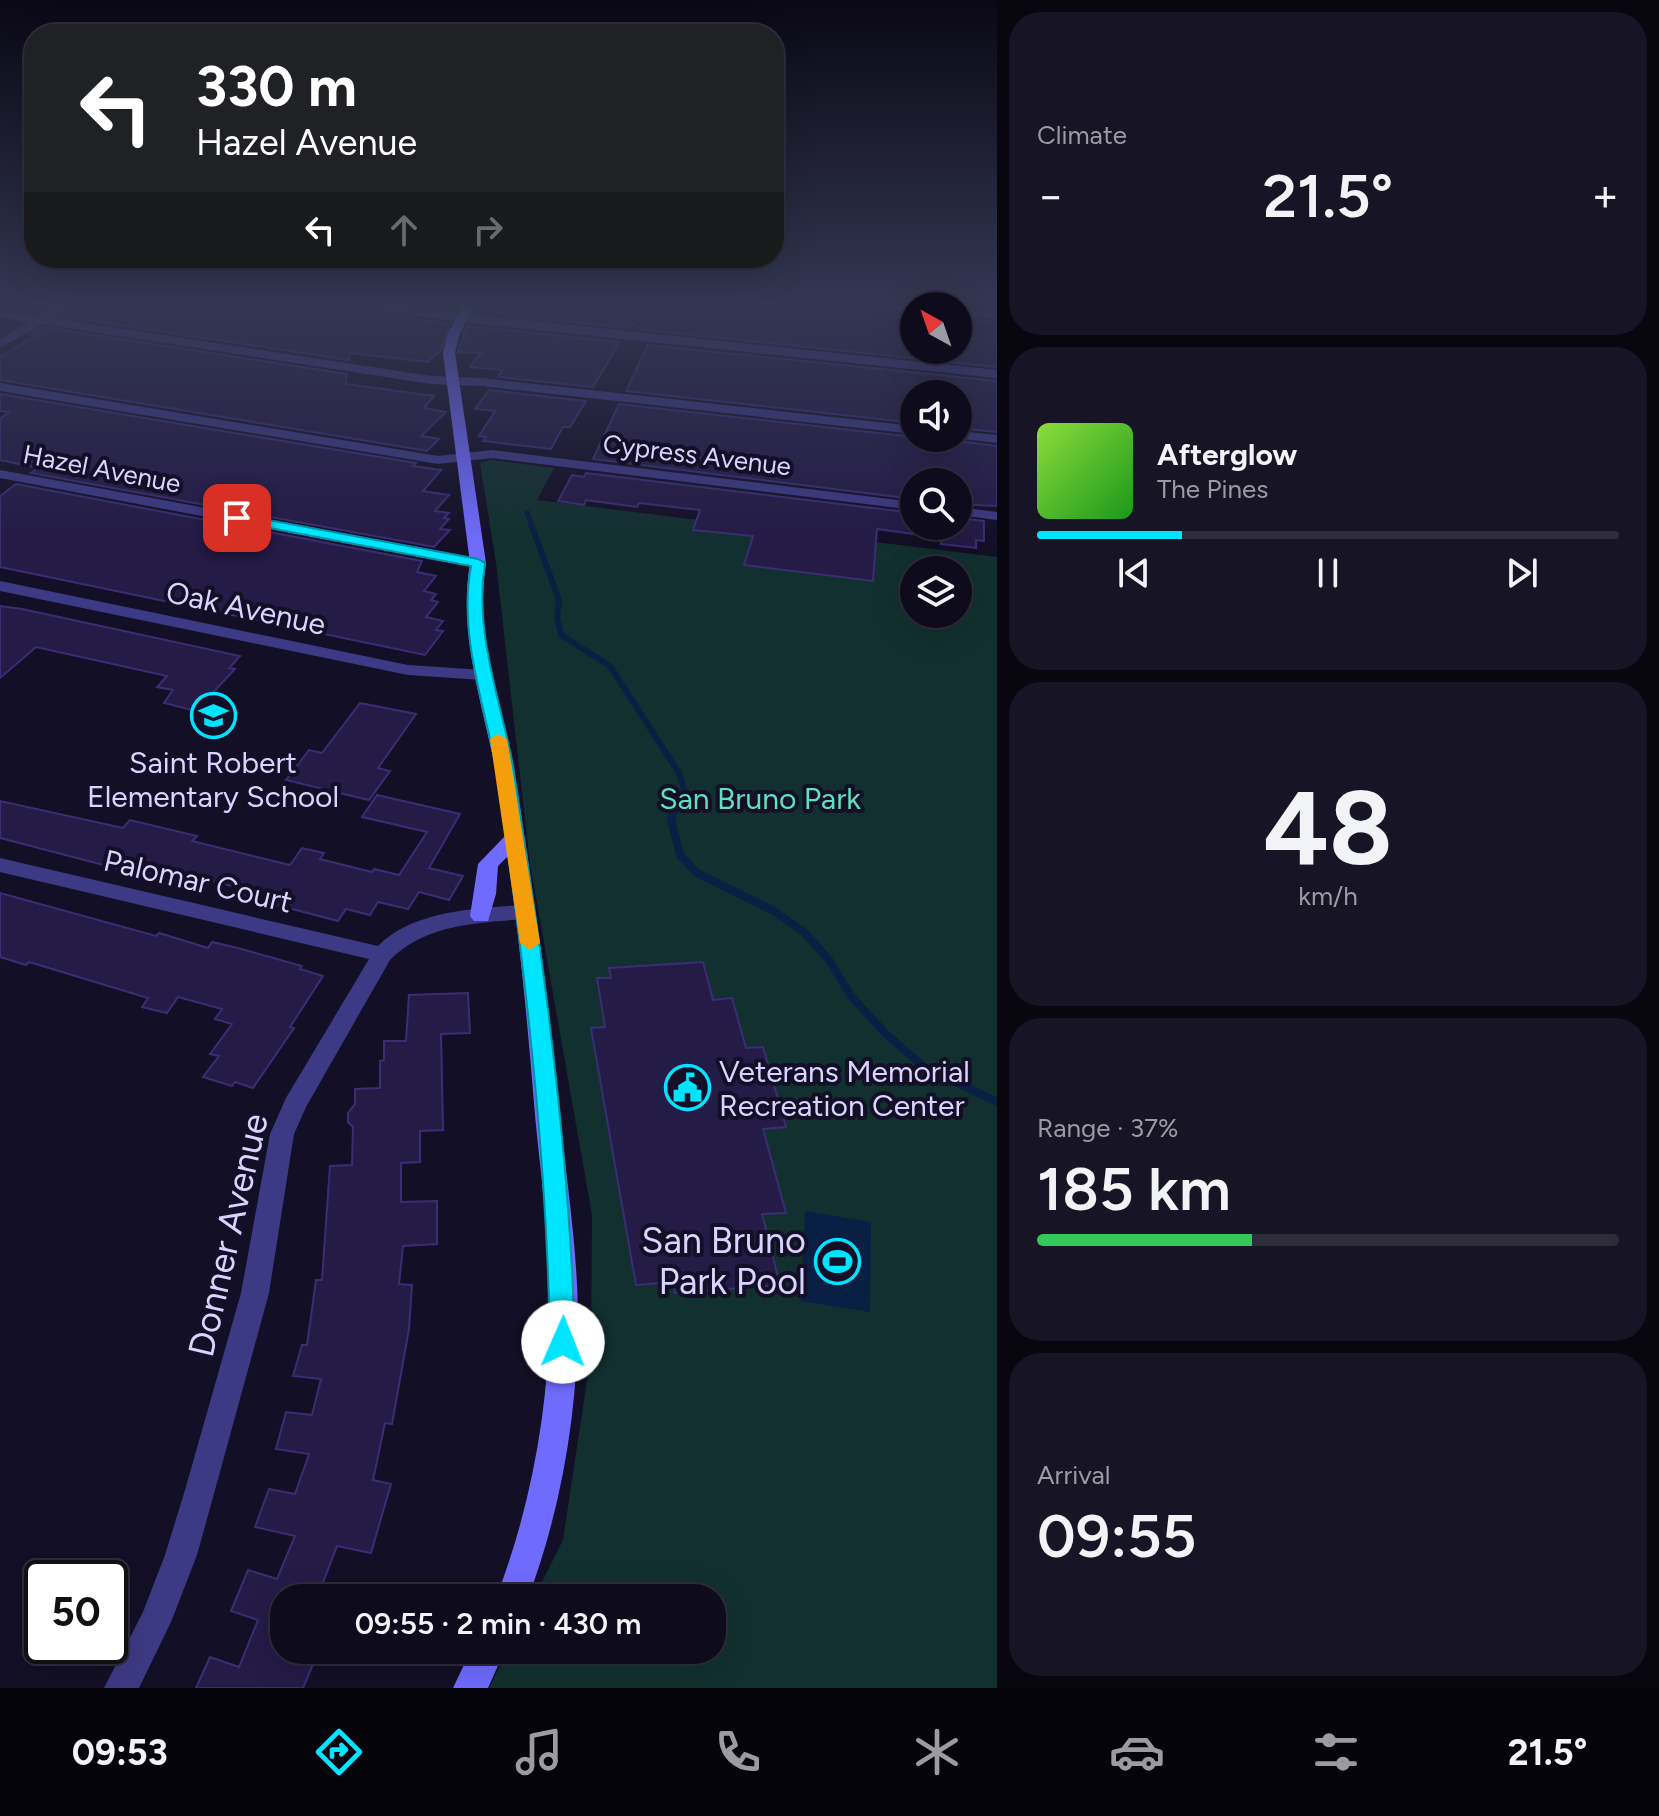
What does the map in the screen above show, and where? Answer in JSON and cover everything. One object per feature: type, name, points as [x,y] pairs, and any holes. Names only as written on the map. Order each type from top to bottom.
[{"type":"main road","points":[[454,385],[478,563],[474,588],[483,675],[503,761],[525,912],[559,1224],[564,1313],[559,1398],[550,1473],[531,1548],[517,1584]]},
{"type":"main road","points":[[481,916],[488,864],[513,839]]},
{"type":"main road","points":[[470,1688],[482,1664]]},
{"type":"street","points":[[489,385],[900,429]]},
{"type":"street","name":"Cypress Avenue","points":[[0,387],[438,460],[492,454],[900,504]]},
{"type":"street","points":[[972,436],[997,439]]},
{"type":"street","name":"Hazel Avenue","points":[[0,474],[478,563]]},
{"type":"street","points":[[972,513],[997,516]]},
{"type":"street","name":"Oak Avenue","points":[[0,586],[408,670],[483,675]]},
{"type":"street","name":"Palomar Court","points":[[0,865],[382,955]]},
{"type":"street","name":"Donner Avenue","points":[[121,1688],[155,1622],[185,1542],[255,1293],[282,1134],[295,1105],[382,955],[400,938],[417,930],[481,916],[525,912]]},
{"type":"green space","name":"San Bruno Park","points":[[490,460],[554,468],[537,500],[997,557],[997,1688],[489,1688],[501,1664],[726,1664],[726,1584],[541,1584],[563,1540],[591,1354],[592,1215],[530,863],[496,563],[480,463]]},
{"type":"water","name":"San Bruno Park Pool","points":[[805,1211],[871,1222],[870,1312],[801,1301]]},
{"type":"building","points":[[29,385],[352,385],[434,396],[424,408],[446,412],[421,436],[439,439],[427,451]]},
{"type":"building","points":[[629,385],[900,385],[900,421],[626,391]]},
{"type":"building","points":[[972,385],[997,385],[997,432],[972,429]]},
{"type":"building","points":[[489,390],[586,401],[570,427],[563,427],[551,449],[483,441],[486,437],[479,436],[495,411],[475,409]]},
{"type":"building","points":[[0,394],[416,463],[413,466],[441,470],[423,491],[449,495],[435,511],[449,513],[444,518],[449,519],[440,529],[450,530],[434,547],[31,473],[38,468],[0,460],[0,419],[9,412],[0,411]]},
{"type":"building","points":[[619,404],[900,435],[900,452],[972,452],[972,443],[997,446],[997,506],[972,505],[972,468],[900,468],[900,497],[593,459]]},
{"type":"building","points":[[586,473],[900,511],[900,532],[877,529],[873,581],[744,565],[753,536],[693,530],[700,510],[639,503],[637,507],[586,500],[584,505],[558,501],[572,475],[584,477]]},
{"type":"building","points":[[16,484],[422,561],[417,572],[436,576],[424,591],[436,594],[431,600],[438,602],[426,617],[443,621],[436,630],[443,631],[425,655],[0,567],[0,496]]},
{"type":"building","points":[[972,520],[984,521],[984,541],[976,540],[976,548],[941,544],[941,540],[972,540]]},
{"type":"building","points":[[0,606],[240,656],[229,668],[235,669],[196,711],[164,703],[173,690],[157,687],[167,676],[36,647],[0,678]]},
{"type":"building","points":[[360,703],[416,714],[378,768],[390,771],[369,800],[286,780],[309,750],[322,753]]},
{"type":"building","points":[[377,795],[460,814],[429,868],[463,876],[449,900],[419,892],[408,909],[378,902],[370,915],[346,909],[338,921],[235,894],[240,888],[196,877],[188,887],[0,838],[0,801],[123,828],[130,820],[197,836],[192,841],[290,865],[302,848],[324,853],[320,859],[372,872],[374,869],[399,875],[427,832],[362,817]]},
{"type":"building","points":[[0,893],[156,936],[159,933],[208,948],[212,942],[238,948],[302,966],[300,969],[323,976],[290,1027],[294,1028],[253,1088],[235,1082],[232,1086],[203,1077],[219,1056],[210,1054],[232,1024],[215,1019],[222,1009],[178,997],[167,1013],[142,1007],[148,998],[29,962],[26,965],[0,957]]},
{"type":"building","name":"Veterans Memorial Recreation Center","points":[[703,962],[713,1000],[732,998],[746,1048],[763,1047],[786,1127],[763,1129],[786,1213],[762,1214],[780,1285],[675,1293],[673,1282],[636,1285],[591,1028],[605,1027],[597,978],[611,978],[609,968]]},
{"type":"building","points":[[468,993],[470,1033],[441,1034],[443,1130],[420,1131],[420,1162],[401,1163],[401,1202],[437,1201],[437,1244],[403,1246],[399,1284],[412,1285],[409,1329],[392,1424],[385,1423],[373,1480],[391,1484],[371,1553],[337,1546],[322,1584],[270,1584],[270,1664],[313,1664],[303,1688],[196,1688],[210,1657],[239,1667],[258,1620],[231,1611],[248,1570],[277,1579],[295,1536],[255,1527],[269,1489],[295,1494],[309,1454],[276,1449],[286,1412],[312,1415],[321,1379],[293,1376],[302,1345],[307,1345],[316,1280],[322,1280],[330,1166],[352,1165],[353,1127],[348,1122],[348,1113],[355,1104],[355,1089],[380,1088],[384,1041],[406,1041],[409,995]]},
{"type":"waterway","points":[[527,512],[532,526]]},
{"type":"waterway","points":[[531,524],[559,600],[557,617],[561,635],[610,666],[679,773],[685,792],[674,813]]},
{"type":"waterway","points":[[674,813],[671,819],[680,855],[697,873],[772,910],[804,932],[829,960],[852,997],[885,1033],[924,1067],[997,1102]]},
{"type":"slow traffic","points":[[498,739],[530,943]]},
{"type":"place","name":"Saint Robert Elementary School","points":[[213,716]]},
{"type":"place","name":"Veterans Memorial Recreation Center","points":[[688,1088]]},
{"type":"place","name":"San Bruno Park Pool","points":[[837,1261]]},
{"type":"route","points":[[237,518],[478,563],[474,588],[483,675],[503,761],[520,891],[530,937],[560,1240],[563,1342]]}]
